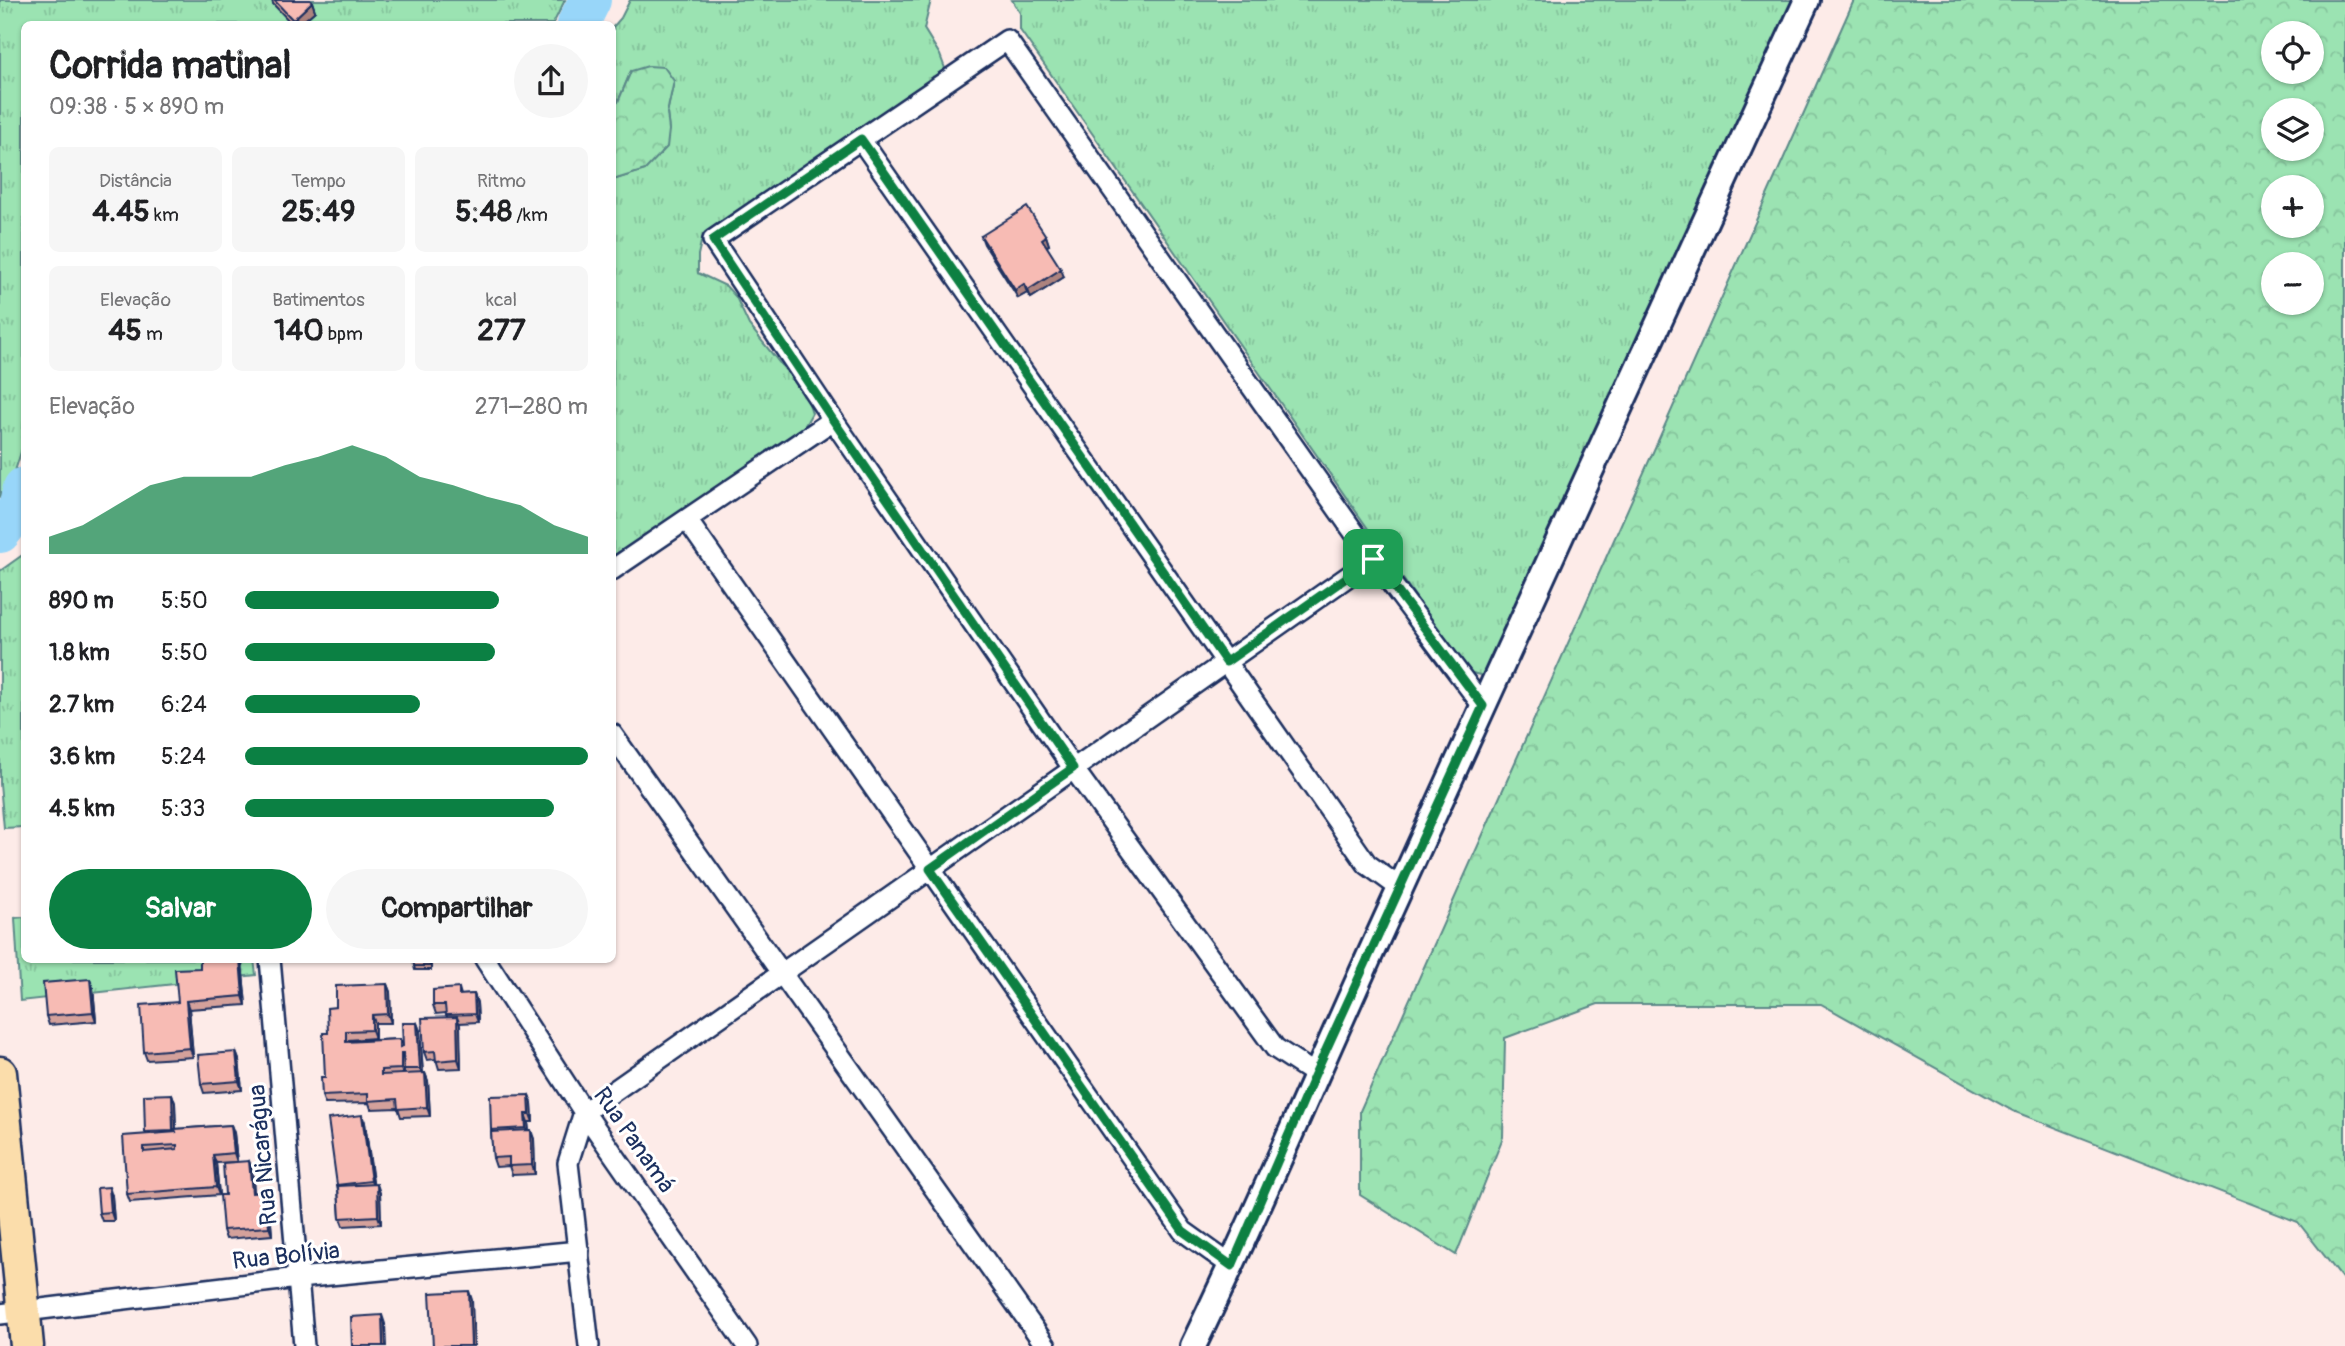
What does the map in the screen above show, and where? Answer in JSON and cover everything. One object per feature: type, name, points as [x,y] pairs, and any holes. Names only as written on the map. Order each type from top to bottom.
[{"type":"main road","points":[[0,1073],[12,1313],[27,1346]]},
{"type":"street","points":[[1193,1346],[1232,1266],[1315,1074],[1807,0]]},
{"type":"street","points":[[1315,1074],[1275,1048],[1073,768],[833,420],[713,240],[1007,40],[1373,559],[1483,706]]},
{"type":"street","points":[[861,139],[1367,864],[1400,888]]},
{"type":"street","points":[[616,567],[833,420]]},
{"type":"street","points":[[687,520],[1183,1231],[1232,1266]]},
{"type":"street","points":[[589,1346],[568,1163],[584,1112],[1373,559]]},
{"type":"street","points":[[616,740],[1046,1346]]},
{"type":"street","name":"Rua Nicarágua","points":[[271,963],[304,1346]]},
{"type":"street","name":"Rua Panamá","points":[[488,963],[584,1112],[747,1346]]},
{"type":"street","name":"Rua Bolívia","points":[[12,1313],[298,1278],[579,1251]]},
{"type":"green space","points":[[0,0],[565,0],[554,21],[21,21],[21,452],[13,477],[0,502]]},
{"type":"green space","points":[[630,0],[931,0],[924,29],[940,55],[946,71],[702,238],[698,273],[726,286],[736,297],[749,325],[807,397],[812,413],[804,427],[616,560],[616,179],[645,170],[669,130],[667,113],[674,81],[631,71],[616,102],[616,24]]},
{"type":"green space","points":[[1012,0],[1793,0],[1484,676],[1468,672],[1020,30],[1020,13]]},
{"type":"green space","points":[[1854,0],[2345,0],[2345,1282],[2298,1222],[2013,1111],[1821,1004],[1598,1004],[1505,1038],[1503,1137],[1456,1255],[1360,1195],[1360,1111]]},
{"type":"green space","points":[[648,66],[664,67],[674,81],[667,113],[667,147],[645,170],[616,179],[616,102],[631,71]]},
{"type":"green space","points":[[21,556],[21,827],[4,828],[0,784],[0,571]]},
{"type":"green space","points":[[21,917],[21,963],[254,963],[256,975],[20,1001],[15,918]]},
{"type":"building","points":[[274,0],[310,0],[312,2],[293,20]]},
{"type":"building","points":[[1027,207],[1046,236],[1042,239],[1061,269],[1028,290],[1024,284],[1015,290],[981,236]]},
{"type":"building","points":[[200,963],[240,963],[243,996],[186,1001],[190,1048],[144,1052],[141,1005],[178,1002],[175,969],[200,968]]},
{"type":"building","points":[[414,963],[430,963],[430,966],[414,966]]},
{"type":"building","points":[[90,979],[93,1012],[46,1016],[43,983]]},
{"type":"building","points":[[387,984],[388,1014],[372,1015],[372,1030],[346,1031],[346,1042],[400,1039],[400,1047],[403,1046],[402,1023],[417,1023],[420,1069],[404,1069],[401,1053],[401,1069],[381,1070],[381,1075],[425,1073],[427,1107],[398,1109],[397,1099],[368,1101],[368,1094],[322,1096],[321,1077],[325,1077],[323,1033],[328,1033],[327,1008],[336,1007],[336,986]]},
{"type":"building","points":[[459,988],[459,995],[474,994],[475,1014],[446,1015],[445,1005],[433,1005],[433,990]]},
{"type":"building","points":[[457,1017],[458,1059],[436,1061],[435,1051],[424,1052],[422,1018]]},
{"type":"building","points":[[236,1052],[239,1081],[201,1084],[198,1055]]},
{"type":"building","points":[[172,1094],[173,1131],[145,1132],[144,1095]]},
{"type":"building","points":[[529,1095],[530,1114],[525,1114],[526,1128],[491,1130],[490,1096]]},
{"type":"building","points":[[362,1115],[371,1181],[337,1185],[328,1119]]},
{"type":"building","points":[[231,1125],[234,1153],[213,1155],[216,1187],[127,1194],[123,1136],[176,1132],[175,1129]],"holes":[[[177,1145],[177,1149],[144,1152],[144,1147]]]},
{"type":"building","points":[[531,1130],[532,1165],[509,1166],[509,1157],[493,1158],[491,1132]]},
{"type":"building","points":[[249,1161],[252,1193],[266,1192],[269,1227],[223,1230],[220,1195],[225,1195],[223,1163]]},
{"type":"building","points":[[377,1184],[378,1216],[340,1218],[338,1186]]},
{"type":"building","points":[[109,1187],[111,1212],[99,1213],[97,1188]]},
{"type":"building","points":[[469,1291],[471,1346],[433,1346],[430,1293]]},
{"type":"building","points":[[382,1315],[383,1346],[352,1346],[351,1317]]},
{"type":"waterway","points":[[580,21],[590,0]]},
{"type":"waterway","points":[[0,532],[19,507],[21,499]]},
{"type":"route","points":[[861,139],[1226,662],[1373,559],[1483,706],[1315,1074],[1232,1266],[1183,1231],[930,869],[1073,768],[833,420],[713,240],[861,139]]}]
